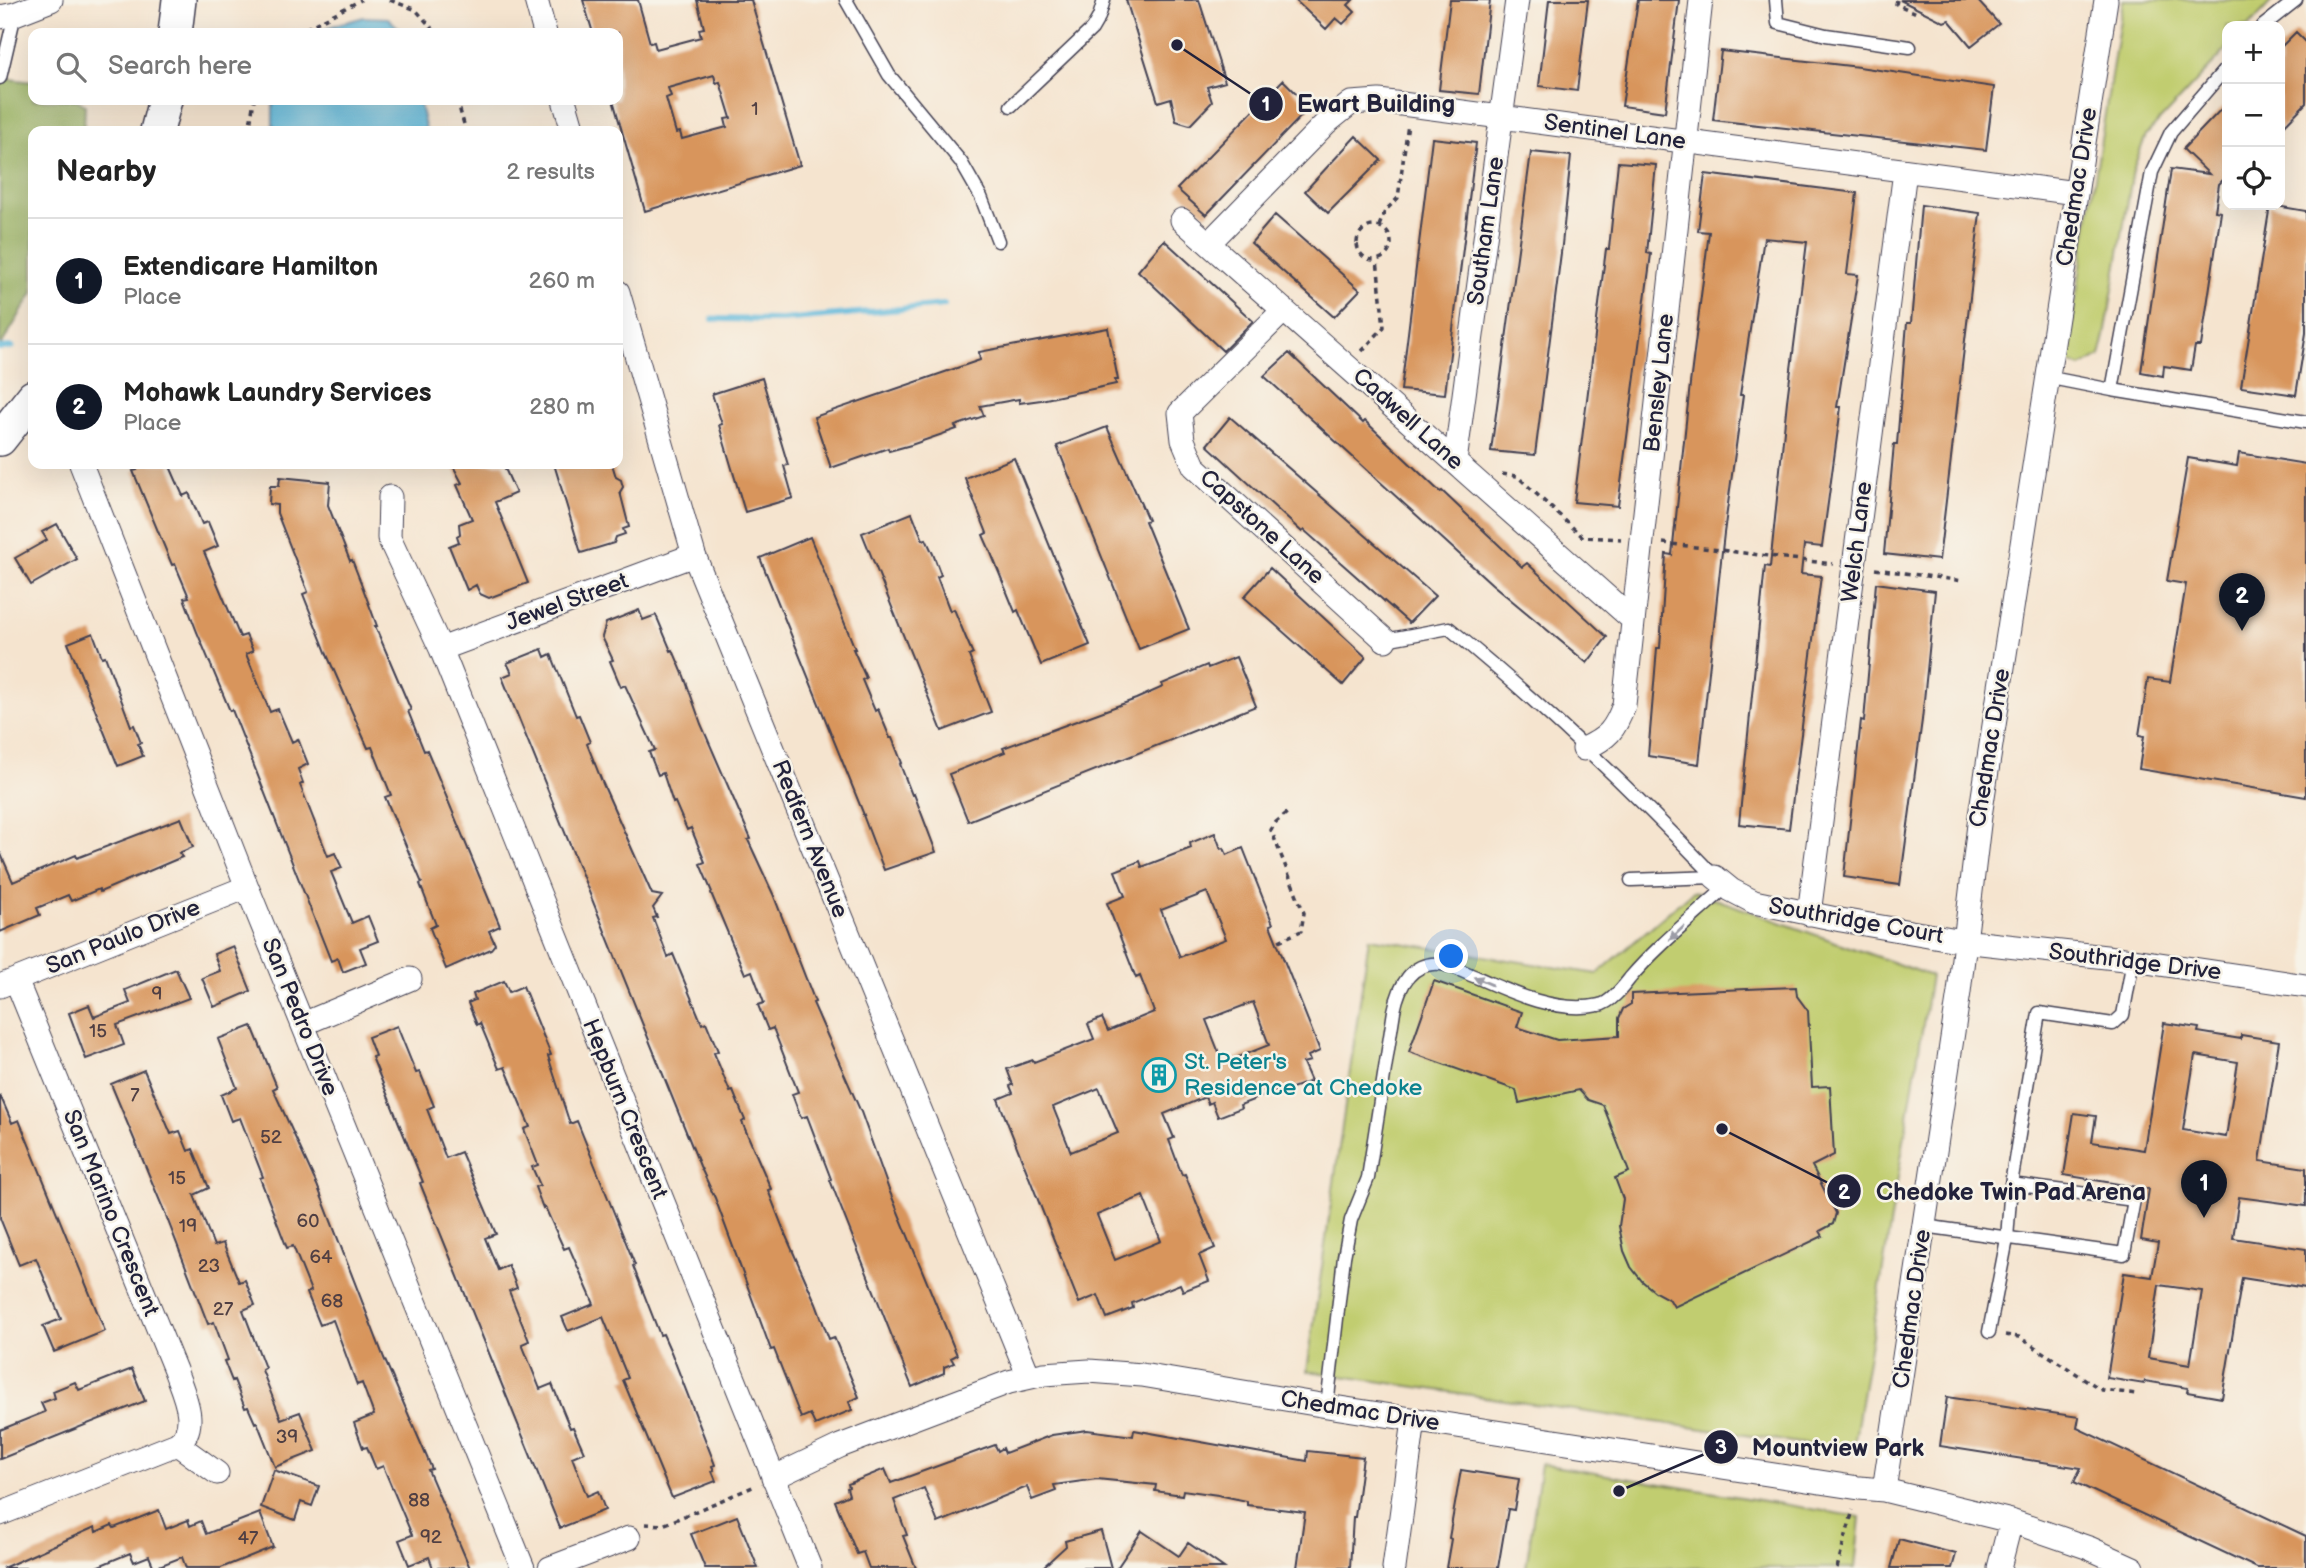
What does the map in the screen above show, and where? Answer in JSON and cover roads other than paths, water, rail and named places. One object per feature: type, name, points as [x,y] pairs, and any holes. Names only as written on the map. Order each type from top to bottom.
[{"type":"street","points":[[8,16],[51,0]]},
{"type":"street","points":[[176,28],[179,0]]},
{"type":"street","points":[[536,0],[544,28]]},
{"type":"street","name":"Southam Lane","points":[[1460,466],[1517,0]]},
{"type":"street","name":"Bensley Lane","points":[[1584,749],[1600,742],[1616,727],[1624,705],[1701,0]]},
{"type":"street","name":"Chedmac Drive","points":[[774,1478],[840,1446],[1029,1377],[1089,1371],[1142,1374],[1414,1420],[1884,1490],[1959,992],[1980,816],[2106,0]]},
{"type":"street","name":"Sentinel Lane","points":[[1209,243],[1326,123],[1351,103],[1379,101],[2077,193]]},
{"type":"street","points":[[158,126],[164,105]]},
{"type":"street","points":[[565,105],[572,126]]},
{"type":"street","name":"Welch Lane","points":[[1809,914],[1905,170]]},
{"type":"street","name":"Cadwell Lane","points":[[1182,220],[1633,620]]},
{"type":"street","name":"Redfern Avenue","points":[[623,309],[694,555],[1029,1377]]},
{"type":"street","name":"Capstone Lane","points":[[1284,310],[1180,412],[1183,440],[1194,466],[1385,640]]},
{"type":"street","points":[[0,439],[28,409]]},
{"type":"street","name":"San Pedro Drive","points":[[83,469],[247,887],[523,1568]]},
{"type":"street","name":"Hepburn Crescent","points":[[390,497],[389,538],[441,649],[810,1568]]},
{"type":"street","name":"Jewel Street","points":[[441,649],[694,555]]},
{"type":"street","name":"Southridge Court","points":[[1721,881],[1754,902],[1963,941]]},
{"type":"street","name":"San Paulo Drive","points":[[8,983],[247,887]]},
{"type":"street","name":"Southridge Drive","points":[[1963,941],[2133,960],[2306,986]]},
{"type":"street","points":[[303,1024],[410,979]]},
{"type":"street","name":"San Marino Crescent","points":[[8,983],[175,1370],[187,1405],[190,1426],[185,1438],[177,1444]]},
{"type":"street","points":[[1394,1568],[1414,1420]]},
{"type":"street","points":[[0,1514],[177,1444],[217,1473]]},
{"type":"street","points":[[1884,1490],[2011,1521],[2089,1548],[2133,1568]]},
{"type":"street","points":[[1999,1568],[2011,1521]]},
{"type":"street","points":[[550,1568],[635,1530]]},
{"type":"lane","points":[[846,0],[889,75],[961,162],[981,197],[998,240]]},
{"type":"lane","points":[[1011,106],[1092,29],[1104,0]]},
{"type":"lane","points":[[1776,0],[1778,23],[1826,35],[1910,47]]},
{"type":"lane","points":[[2269,21],[2296,0]]},
{"type":"lane","points":[[0,78],[8,16]]},
{"type":"lane","points":[[2112,390],[2152,172],[2171,132],[2222,73]]},
{"type":"lane","points":[[2046,377],[2306,422]]},
{"type":"lane","points":[[1385,640],[1449,628],[1653,812],[1721,881]]},
{"type":"lane","points":[[1631,880],[1721,881]]},
{"type":"lane","points":[[1327,1406],[1344,1257],[1351,1220],[1368,1178],[1398,995],[1407,976],[1428,964],[1443,964],[1497,987],[1556,1005],[1602,1005],[1721,881]]},
{"type":"lane","points":[[1989,1332],[2007,1239],[2011,1184],[2039,1013],[2113,1024],[2123,1015],[2133,960]]},
{"type":"lane","points":[[1924,1226],[2124,1254],[2134,1200],[2011,1184]]},
{"type":"water","points":[[364,17],[388,18],[399,28],[328,28]]},
{"type":"water","points":[[273,105],[420,105],[425,126],[273,126]]},
{"type":"waterway","points":[[713,319],[782,320],[944,305]]},
{"type":"waterway","points":[[0,348],[12,347]]},
{"type":"place","name":"Ewart Building","points":[[1177,45]]},
{"type":"place","name":"Mohawk Laundry Services","points":[[2242,631]]},
{"type":"place","name":"St. Peter's Residence at Chedoke","points":[[1159,1075]]},
{"type":"place","name":"Chedoke Twin Pad Arena","points":[[1722,1129]]},
{"type":"place","name":"Extendicare Hamilton","points":[[2204,1218]]},
{"type":"place","name":"Mountview Park","points":[[1619,1491]]}]
